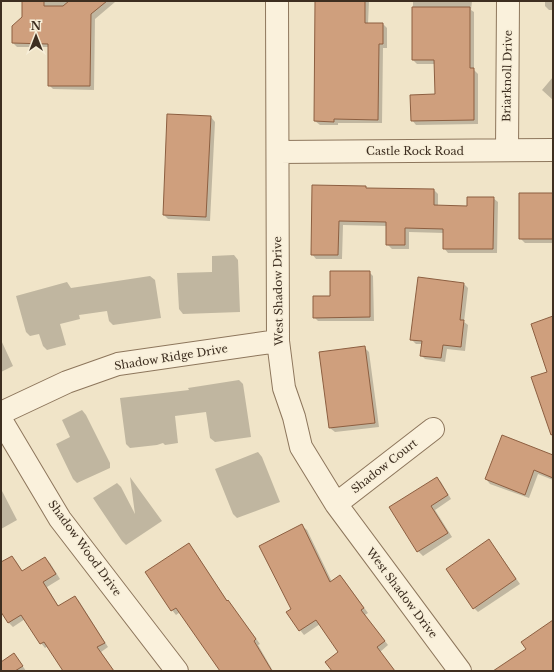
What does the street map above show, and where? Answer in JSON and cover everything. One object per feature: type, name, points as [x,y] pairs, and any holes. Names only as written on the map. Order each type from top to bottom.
[{"type":"street","name":"West Shadow Drive","points":[[277,1],[278,341],[284,388],[294,416],[301,447],[336,504],[460,671]]},
{"type":"street","name":"Briarknoll Drive","points":[[507,150],[508,1]]},
{"type":"street","name":"Castle Rock Road","points":[[278,152],[553,150]]},
{"type":"street","name":"Shadow Ridge Drive","points":[[1,413],[67,382],[118,364],[278,341]]},
{"type":"street","name":"Shadow Wood Drive","points":[[1,420],[60,519],[177,671]]},
{"type":"street","name":"Shadow Court","points":[[336,504],[433,429]]},
{"type":"building","points":[[22,1],[44,1],[44,6],[63,6],[69,1],[107,1],[91,14],[90,86],[48,86],[48,44],[12,43],[12,26],[22,17]]},
{"type":"building","points":[[315,1],[365,1],[365,23],[383,23],[383,44],[379,44],[378,120],[334,119],[334,122],[314,121]]},
{"type":"building","points":[[412,7],[470,7],[470,68],[474,68],[474,120],[411,121],[410,95],[435,94],[434,60],[412,60]]},
{"type":"building","points":[[167,114],[211,116],[206,217],[163,215]]},
{"type":"building","points":[[312,185],[366,186],[366,188],[434,189],[434,205],[467,206],[467,197],[494,197],[493,249],[443,249],[443,229],[405,228],[405,245],[386,245],[386,222],[339,221],[338,255],[311,255]]},
{"type":"building","points":[[519,193],[553,193],[553,239],[519,239]]},
{"type":"building","points":[[330,271],[370,271],[370,317],[313,318],[313,296],[330,296]]},
{"type":"building","points":[[418,277],[464,283],[460,320],[464,320],[461,347],[443,345],[441,358],[420,356],[422,341],[410,340]]},
{"type":"building","points":[[553,316],[553,434],[551,435],[531,377],[547,372],[531,324]]},
{"type":"building","points":[[365,346],[375,423],[329,428],[319,352]]},
{"type":"building","points":[[502,435],[553,455],[553,478],[534,470],[525,495],[485,479]]},
{"type":"building","points":[[437,477],[448,495],[431,506],[448,533],[417,552],[389,507]]},
{"type":"building","points":[[302,524],[330,582],[340,575],[364,608],[361,610],[385,641],[377,647],[395,671],[332,671],[325,662],[338,652],[316,620],[299,631],[286,612],[291,609],[259,546]]},
{"type":"building","points":[[489,539],[516,579],[473,609],[446,569]]},
{"type":"building","points":[[189,543],[227,601],[228,600],[256,639],[254,641],[272,671],[220,671],[176,608],[171,611],[145,572]]},
{"type":"building","points":[[12,556],[22,571],[45,557],[56,574],[43,582],[58,606],[75,596],[105,643],[97,647],[114,671],[63,671],[44,642],[40,644],[21,615],[8,623],[1,612],[1,562]]},
{"type":"building","points":[[553,620],[553,671],[493,671],[526,649],[521,642]]},
{"type":"building","points":[[14,653],[23,666],[15,671],[1,671],[1,662]]}]
